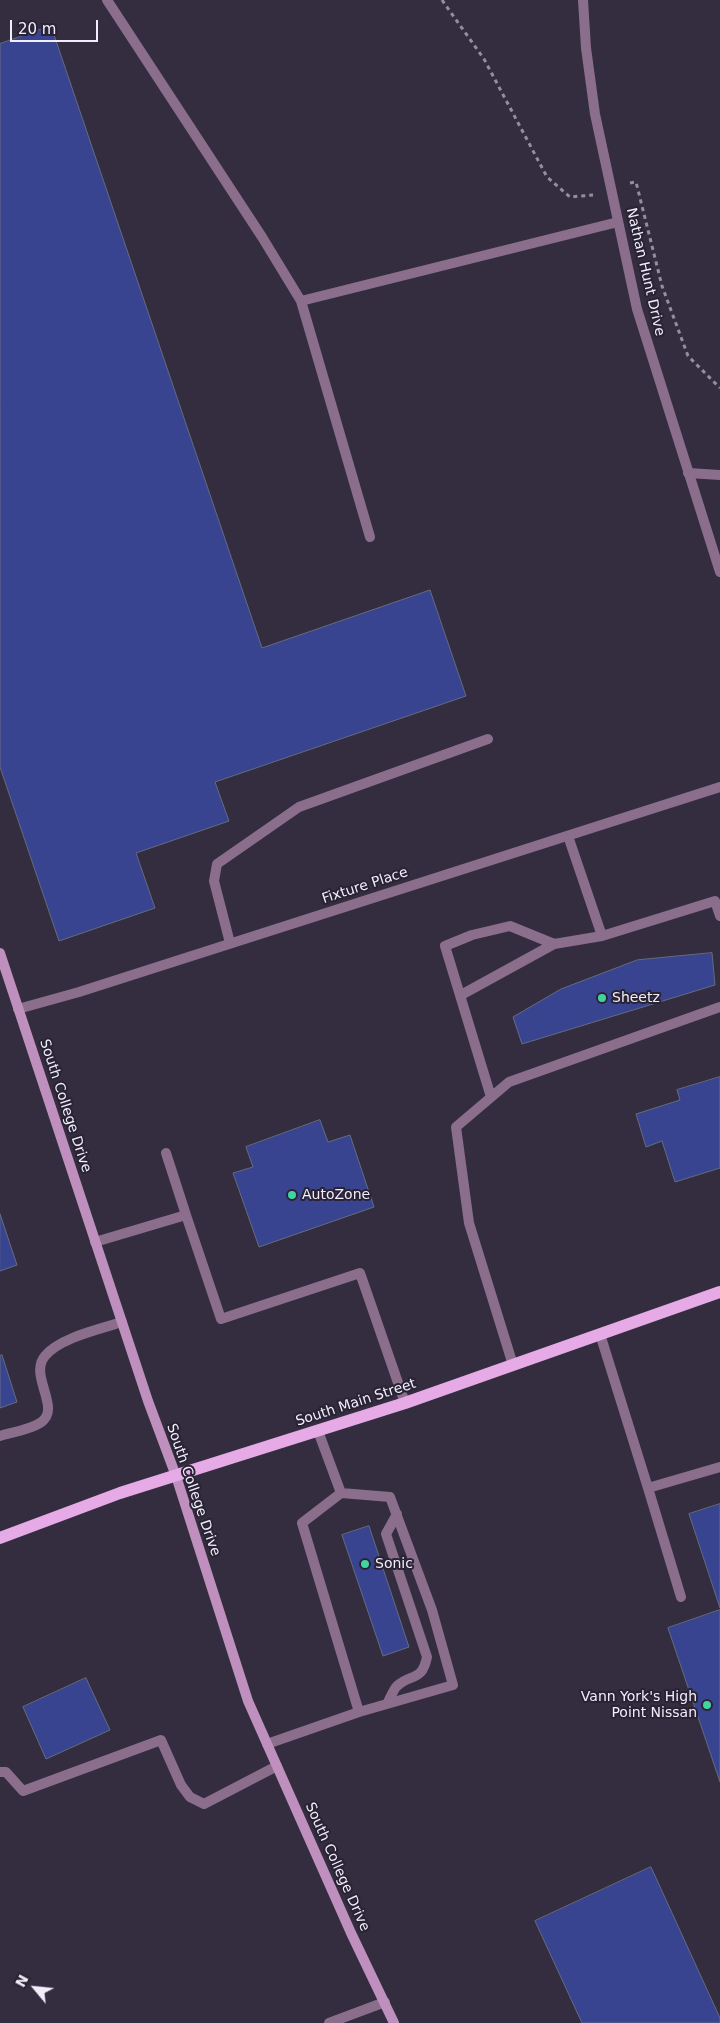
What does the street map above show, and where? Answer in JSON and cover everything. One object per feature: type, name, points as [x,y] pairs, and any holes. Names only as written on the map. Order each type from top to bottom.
[{"type":"main road","name":"South College Drive","points":[[0,953],[95,1242],[176,1476],[248,1701],[394,2023]]},
{"type":"main road","name":"South Main Street","points":[[0,1538],[120,1493],[405,1403],[720,1292]]},
{"type":"street","points":[[107,0],[262,237],[301,301],[370,537]]},
{"type":"street","name":"Nathan Hunt Drive","points":[[584,0],[586,48],[595,114],[637,309],[720,572]]},
{"type":"street","points":[[301,301],[618,222]]},
{"type":"street","points":[[688,473],[720,475]]},
{"type":"street","points":[[230,944],[214,881],[217,864],[300,807],[488,739]]},
{"type":"street","name":"Fixture Place","points":[[18,1009],[79,992],[720,787]]},
{"type":"street","points":[[568,836],[602,936]]},
{"type":"street","points":[[461,995],[554,944],[602,936],[715,901],[720,916]]},
{"type":"street","points":[[491,1097],[445,946],[472,935],[510,926],[554,944]]},
{"type":"street","points":[[513,1365],[469,1222],[456,1127],[509,1082],[720,1007]]},
{"type":"street","points":[[166,1153],[220,1319],[360,1274],[405,1403]]},
{"type":"street","points":[[95,1242],[186,1214]]},
{"type":"street","points":[[0,1436],[37,1425],[46,1418],[49,1409],[39,1369],[45,1355],[71,1339],[122,1322]]},
{"type":"street","points":[[600,1334],[681,1597]]},
{"type":"street","points":[[318,1431],[341,1493]]},
{"type":"street","points":[[648,1488],[720,1467]]},
{"type":"street","points":[[267,1744],[359,1712],[453,1685],[432,1610],[390,1497],[341,1493],[302,1523],[359,1712]]},
{"type":"street","points":[[387,1704],[397,1686],[419,1676],[425,1667],[427,1657],[386,1534],[397,1514]]},
{"type":"street","points":[[0,1772],[6,1772],[23,1791],[161,1740],[181,1785],[190,1797],[204,1804],[277,1766]]},
{"type":"street","points":[[329,2023],[385,2002]]},
{"type":"path","points":[[442,0],[484,59],[547,177],[570,197],[602,192]]},
{"type":"path","points":[[627,184],[636,182],[662,286],[688,356],[720,388]]},
{"type":"building","points":[[51,26],[262,648],[430,590],[466,696],[215,782],[229,821],[136,853],[155,908],[59,941],[0,767],[0,44]]},
{"type":"building","points":[[712,953],[715,985],[522,1044],[513,1017],[561,989],[637,960]]},
{"type":"building","points":[[720,1077],[720,1168],[675,1182],[662,1141],[646,1147],[636,1114],[680,1100],[677,1090]]},
{"type":"building","points":[[320,1120],[328,1142],[350,1135],[374,1207],[259,1247],[233,1173],[253,1167],[246,1147]]},
{"type":"building","points":[[0,1214],[17,1265],[0,1271]]},
{"type":"building","points":[[2,1355],[17,1402],[0,1408],[0,1356]]},
{"type":"building","points":[[720,1504],[720,1608],[689,1514]]},
{"type":"building","points":[[369,1526],[409,1647],[383,1656],[342,1535]]},
{"type":"building","name":"Vann York's High Point Nissan","points":[[720,1610],[720,1782],[668,1628]]},
{"type":"building","points":[[86,1678],[110,1730],[46,1759],[23,1707]]},
{"type":"building","points":[[651,1867],[720,2018],[720,2023],[582,2023],[535,1921]]},
{"type":"place","name":"Sheetz","points":[[602,998]]},
{"type":"place","name":"AutoZone","points":[[292,1195]]},
{"type":"place","name":"Sonic","points":[[365,1564]]},
{"type":"place","name":"Vann York's High Point Nissan","points":[[707,1705]]}]
